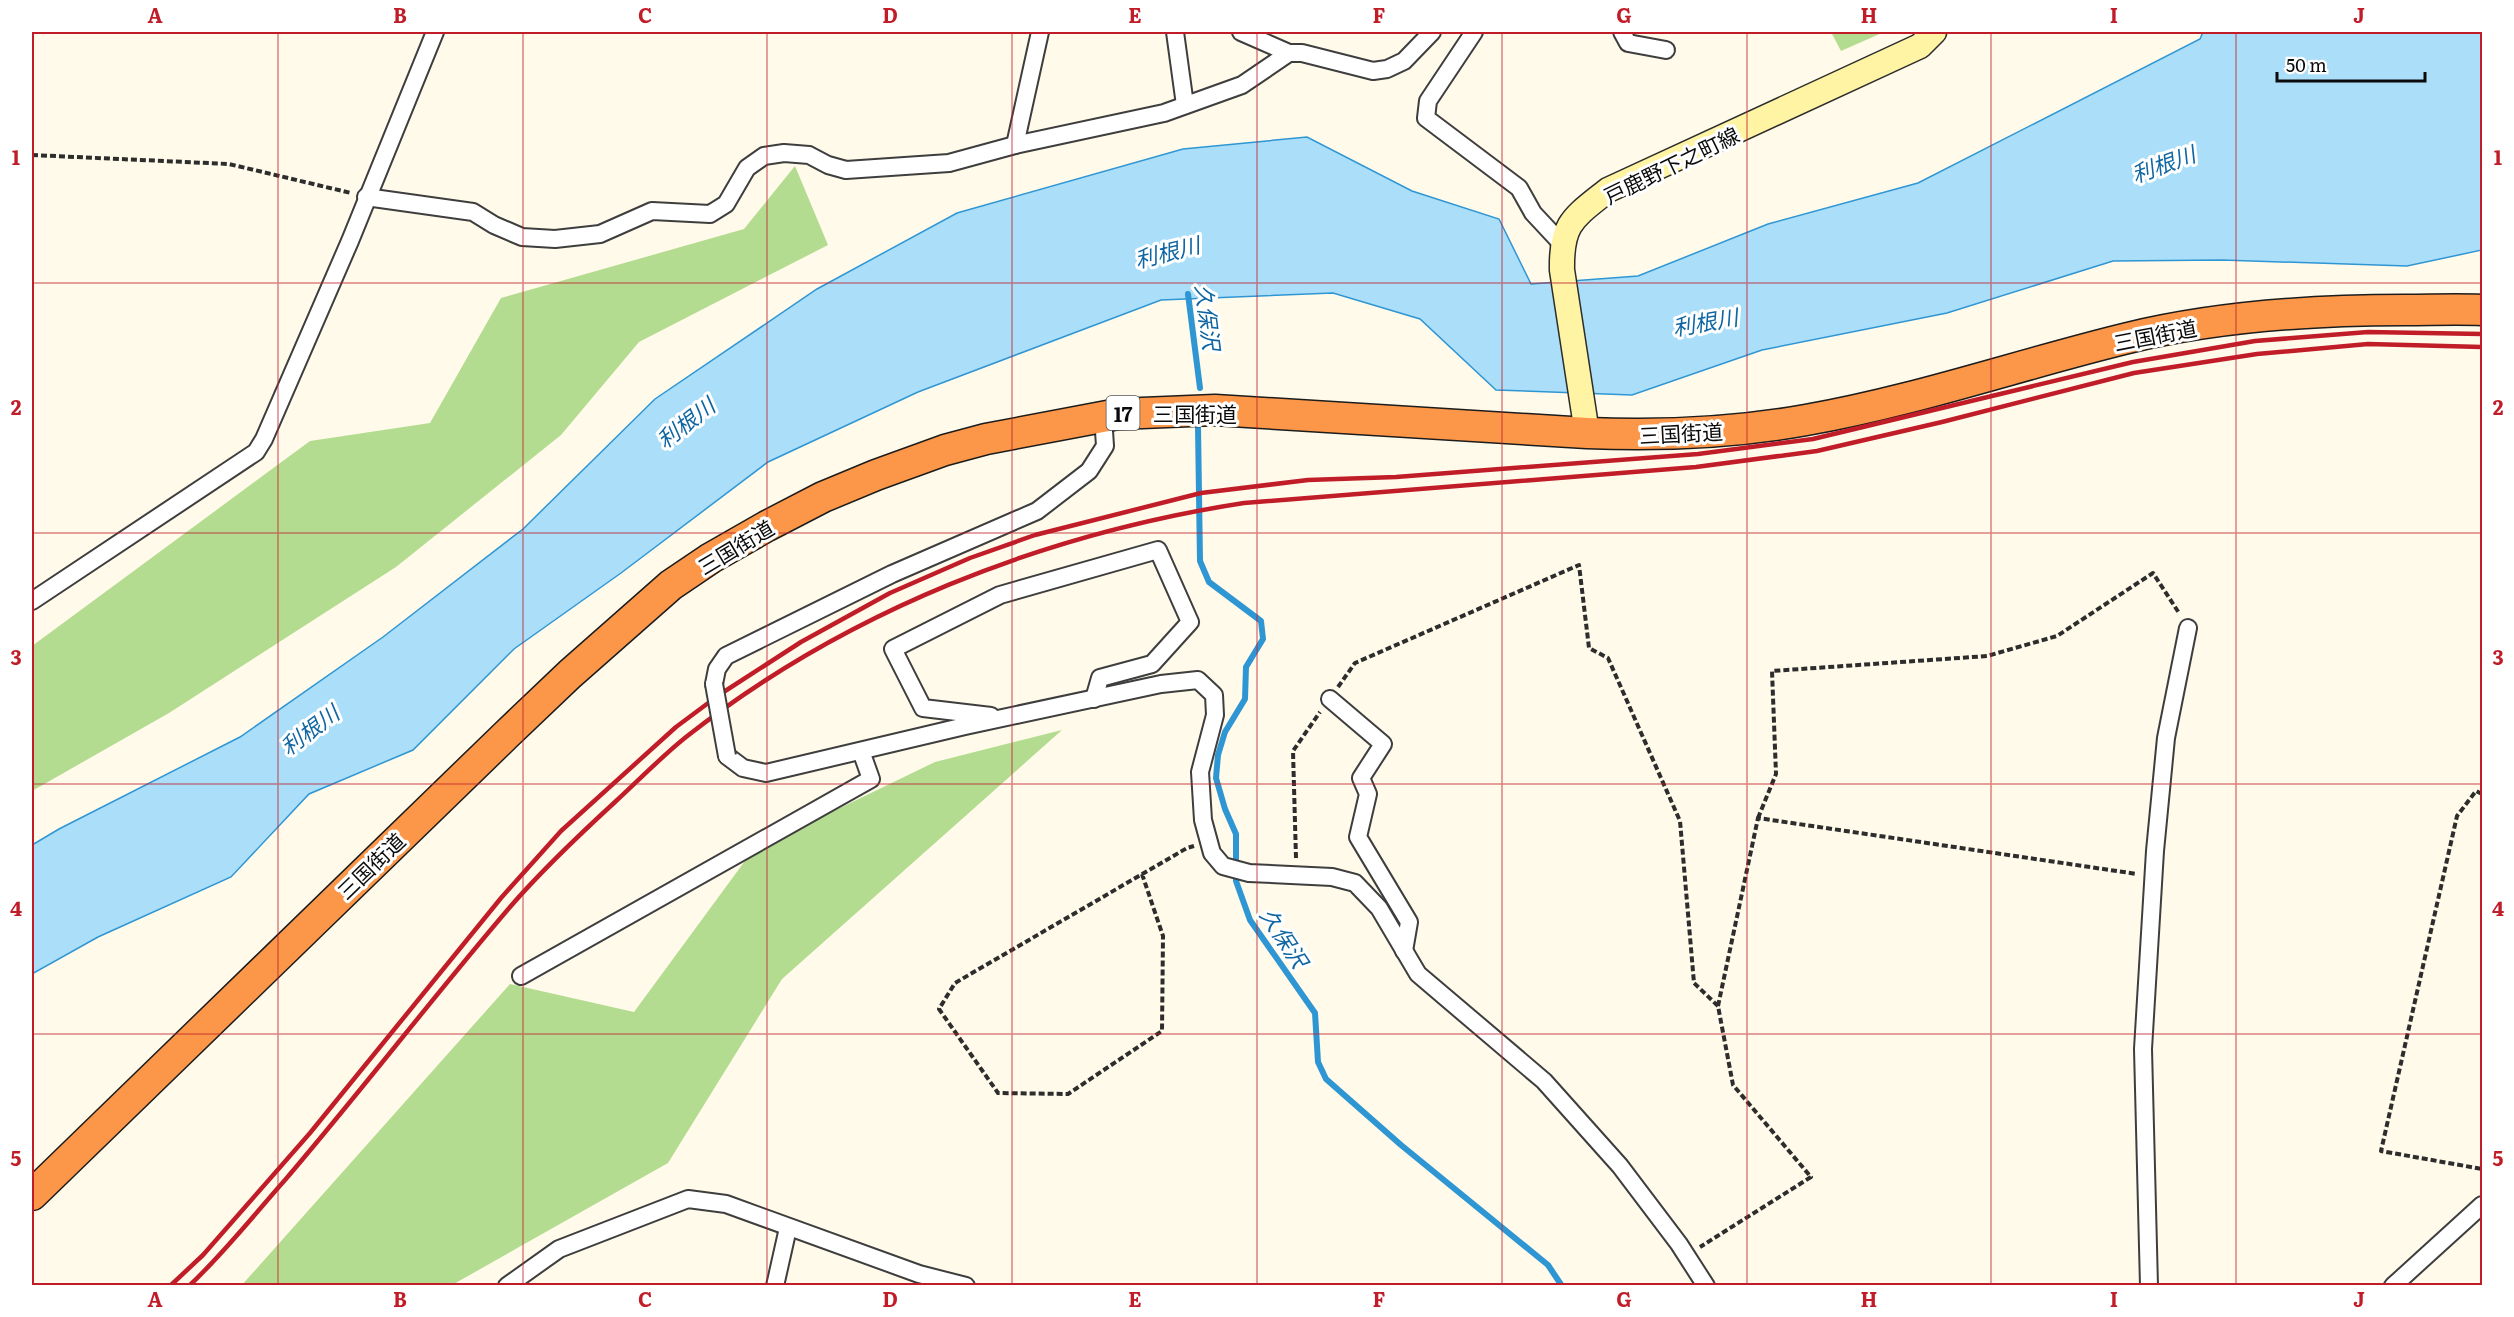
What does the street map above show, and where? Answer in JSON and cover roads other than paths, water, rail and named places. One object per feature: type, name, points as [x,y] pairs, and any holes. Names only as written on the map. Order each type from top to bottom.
[{"type":"highway","name":"三国街道","points":[[32,1195],[570,674],[671,585],[711,558],[767,526],[876,475],[945,450],[986,439],[1103,416],[1215,410],[1586,421],[1645,435],[1709,432],[1806,420],[1930,391],[2130,337],[2191,326],[2309,313],[2482,310]]},
{"type":"main road","name":"戸鹿野下之町線","points":[[1586,421],[1562,270],[1561,243],[1574,217],[1608,190],[1920,46],[1934,32]]},
{"type":"street","points":[[32,601],[256,452],[264,440],[331,285],[435,32]]},
{"type":"street","points":[[1015,145],[1040,32]]},
{"type":"street","points":[[1175,32],[1185,105]]},
{"type":"street","points":[[1241,32],[1289,53],[1302,53],[1373,71],[1387,69],[1404,61],[1432,32]]},
{"type":"street","points":[[1474,32],[1428,101],[1425,118],[1519,188],[1533,213],[1561,243]]},
{"type":"street","points":[[1622,32],[1628,43],[1666,50]]},
{"type":"street","points":[[366,197],[473,212],[494,225],[522,237],[555,239],[600,234],[652,211],[710,214],[726,204],[747,168],[764,156],[784,153],[809,155],[828,165],[846,170],[949,163],[1015,145],[1164,113],[1242,85],[1289,53]]},
{"type":"street","points":[[1103,416],[1105,446],[1089,471],[1037,511],[892,574],[726,656],[717,669],[714,684],[727,756],[743,768],[766,773],[1007,717],[1161,684],[1198,680],[1214,695],[1215,715],[1200,772],[1203,820],[1212,853],[1223,866],[1249,873],[1332,877],[1355,883],[1379,908],[1418,974],[1544,1081],[1620,1166],[1687,1256],[1706,1286]]},
{"type":"street","points":[[1007,717],[923,708],[893,649],[999,596],[1158,550],[1190,622],[1152,663],[1100,678],[1094,699]]},
{"type":"street","points":[[2149,1286],[2142,1049],[2166,738],[2188,628]]},
{"type":"street","points":[[1330,699],[1383,744],[1361,778],[1368,794],[1358,837],[1410,922],[1404,951]]},
{"type":"street","points":[[521,976],[871,779],[861,751]]},
{"type":"street","points":[[507,1286],[560,1249],[688,1199],[726,1204],[919,1274],[966,1286]]},
{"type":"street","points":[[2393,1286],[2482,1205]]},
{"type":"street","points":[[775,1286],[788,1228]]},
{"type":"water","name":"利根川","points":[[2203,32],[2482,32],[2482,250],[2407,266],[2222,260],[2113,261],[1947,313],[1762,350],[1632,395],[1496,390],[1420,319],[1333,293],[1161,300],[918,392],[768,462],[621,573],[514,649],[413,750],[309,794],[231,877],[98,937],[32,974],[32,845],[240,737],[383,637],[523,529],[655,399],[817,289],[957,213],[1183,149],[1307,137],[1412,191],[1499,219],[1531,284],[1638,276],[1768,224],[1918,183],[2200,39]]},
{"type":"waterway","name":"久保沢","points":[[1188,294],[1200,388]]},
{"type":"waterway","name":"久保沢","points":[[1198,427],[1200,561],[1209,582],[1261,621],[1263,639],[1246,667],[1245,699],[1225,732],[1218,755],[1216,778],[1225,809],[1236,834],[1236,881],[1250,920],[1315,1013],[1318,1062],[1326,1079],[1401,1145],[1548,1265],[1562,1286]]},
{"type":"railway","points":[[170,1286],[203,1255],[310,1133],[501,898],[561,831],[676,727],[719,695],[801,642],[890,593],[970,558],[1035,535],[1201,493],[1308,480],[1396,477],[1698,454],[1813,439],[2133,362],[2255,341],[2368,332],[2482,334]]},
{"type":"railway","points":[[189,1286],[285,1180],[522,893],[574,840],[659,761],[686,737],[748,692],[812,652],[880,616],[950,584],[1021,557],[1095,535],[1169,517],[1244,503],[1696,467],[1817,451],[2134,373],[2257,354],[2368,344],[2482,347]]}]
